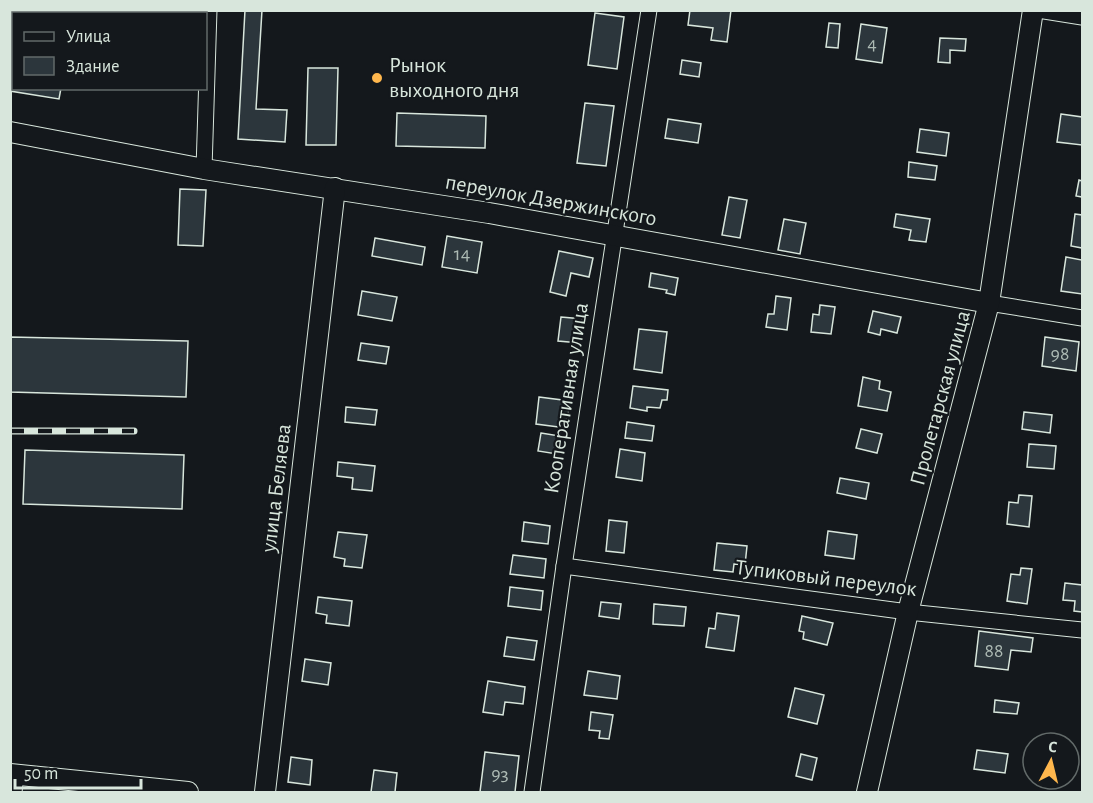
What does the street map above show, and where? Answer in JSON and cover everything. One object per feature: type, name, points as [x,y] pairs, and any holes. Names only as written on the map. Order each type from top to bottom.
[{"type":"street","points":[[207,74],[209,10]]},
{"type":"street","name":"Кооперативная улица","points":[[532,792],[649,10]]},
{"type":"street","name":"Пролетарская улица","points":[[867,792],[908,612],[989,303],[1033,10]]},
{"type":"street","points":[[1038,10],[1083,17]]},
{"type":"street","points":[[204,169],[206,90]]},
{"type":"street","name":"переулок Дзержинского","points":[[10,132],[204,169],[335,188],[614,235],[1083,318]]},
{"type":"street","name":"улица Беляева","points":[[265,792],[335,188]]},
{"type":"street","name":"Тупиковый переулок","points":[[564,566],[908,612],[1083,630]]},
{"type":"street","points":[[13,780],[188,792]]},
{"type":"building","points":[[136,10],[166,10],[166,12],[136,12]]},
{"type":"building","points":[[245,10],[262,10],[256,109],[287,110],[285,142],[238,139]]},
{"type":"building","points":[[690,10],[731,10],[727,42],[711,40],[713,28],[688,25]]},
{"type":"building","points":[[595,13],[624,17],[617,69],[588,65]]},
{"type":"building","points":[[829,23],[840,24],[838,48],[826,47]]},
{"type":"building","points":[[861,24],[887,28],[882,63],[856,59]]},
{"type":"building","points":[[940,38],[966,39],[965,51],[950,50],[950,63],[938,62]]},
{"type":"building","points":[[10,54],[12,54],[12,90],[61,90],[59,99],[10,91]]},
{"type":"building","points":[[682,60],[701,63],[699,77],[680,74]]},
{"type":"building","points":[[308,68],[338,68],[336,145],[306,145]]},
{"type":"building","points":[[585,103],[614,106],[606,166],[577,163]]},
{"type":"building","points":[[397,113],[486,116],[485,148],[396,146]]},
{"type":"building","points":[[1061,114],[1082,117],[1082,145],[1057,142]]},
{"type":"building","points":[[668,119],[701,124],[698,143],[665,138]]},
{"type":"building","points":[[920,129],[949,133],[946,156],[917,152]]},
{"type":"building","points":[[909,162],[937,166],[935,180],[908,177]]},
{"type":"building","points":[[1079,180],[1082,181],[1082,197],[1076,196]]},
{"type":"building","points":[[180,189],[206,190],[203,246],[178,245]]},
{"type":"building","points":[[729,197],[747,200],[740,238],[722,235]]},
{"type":"building","points":[[896,214],[930,219],[926,242],[909,240],[911,230],[894,227]]},
{"type":"building","points":[[1075,214],[1082,215],[1082,248],[1071,246]]},
{"type":"building","points":[[784,219],[806,223],[800,254],[778,250]]},
{"type":"building","points":[[447,236],[482,242],[477,273],[442,267]]},
{"type":"building","points":[[375,238],[425,247],[422,265],[372,256]]},
{"type":"building","points":[[559,251],[593,258],[589,277],[571,273],[566,296],[550,292]]},
{"type":"building","points":[[1066,257],[1082,260],[1082,294],[1061,291]]},
{"type":"building","points":[[651,273],[678,278],[675,295],[666,293],[667,290],[649,287]]},
{"type":"building","points":[[362,291],[397,297],[392,321],[358,315]]},
{"type":"building","points":[[776,296],[791,298],[787,330],[766,327],[768,314],[774,314]]},
{"type":"building","points":[[820,305],[835,307],[831,334],[811,332],[813,314],[819,315]]},
{"type":"building","points":[[873,311],[901,317],[897,333],[881,329],[880,335],[868,332]]},
{"type":"building","points":[[561,317],[583,319],[580,343],[558,341]]},
{"type":"building","points":[[639,329],[667,332],[662,373],[634,369]]},
{"type":"building","points":[[10,337],[188,341],[186,397],[10,392]]},
{"type":"building","points":[[1045,337],[1079,342],[1076,371],[1042,366]]},
{"type":"building","points":[[361,343],[389,347],[386,364],[358,360]]},
{"type":"building","points":[[863,377],[880,381],[879,389],[891,392],[887,411],[858,406]]},
{"type":"building","points":[[633,386],[668,390],[667,400],[662,400],[660,408],[647,407],[647,411],[630,408]]},
{"type":"building","points":[[539,397],[570,401],[566,428],[536,424]]},
{"type":"building","points":[[346,407],[377,410],[375,425],[345,422]]},
{"type":"building","points":[[1024,412],[1052,415],[1050,433],[1022,429]]},
{"type":"building","points":[[627,422],[654,426],[652,441],[625,438]]},
{"type":"building","points":[[861,429],[882,434],[877,453],[856,448]]},
{"type":"building","points":[[541,433],[566,437],[563,455],[538,451]]},
{"type":"building","points":[[1029,444],[1056,446],[1054,469],[1027,467]]},
{"type":"building","points":[[620,449],[645,453],[642,481],[616,477]]},
{"type":"building","points":[[25,450],[184,455],[182,509],[23,504]]},
{"type":"building","points":[[338,462],[375,466],[372,491],[352,489],[353,478],[337,476]]},
{"type":"building","points":[[840,478],[869,483],[866,499],[837,493]]},
{"type":"building","points":[[1019,495],[1032,496],[1029,527],[1007,524],[1009,502],[1018,503]]},
{"type":"building","points":[[609,520],[627,522],[624,553],[606,551]]},
{"type":"building","points":[[524,522],[550,526],[548,544],[522,541]]},
{"type":"building","points":[[828,531],[857,535],[854,559],[825,555]]},
{"type":"building","points":[[338,532],[367,535],[362,568],[344,566],[345,559],[334,557]]},
{"type":"building","points":[[717,543],[747,546],[745,565],[734,564],[733,572],[714,570]]},
{"type":"building","points":[[513,555],[546,559],[544,578],[510,574]]},
{"type":"building","points":[[1021,568],[1032,569],[1027,604],[1007,601],[1011,574],[1020,575]]},
{"type":"building","points":[[1065,583],[1082,585],[1082,612],[1074,611],[1075,601],[1063,600]]},
{"type":"building","points":[[510,587],[543,591],[541,610],[508,606]]},
{"type":"building","points":[[318,597],[352,601],[349,626],[326,623],[327,615],[316,613]]},
{"type":"building","points":[[601,602],[621,604],[619,619],[599,616]]},
{"type":"building","points":[[654,604],[686,607],[684,626],[653,624]]},
{"type":"building","points":[[717,613],[739,616],[734,651],[706,647],[709,628],[715,629]]},
{"type":"building","points":[[802,616],[833,623],[827,645],[803,639],[804,632],[799,631]]},
{"type":"building","points":[[979,631],[1033,638],[1031,652],[1011,650],[1008,670],[975,666]]},
{"type":"building","points":[[507,637],[537,641],[534,660],[504,656]]},
{"type":"building","points":[[305,659],[331,663],[328,685],[302,681]]},
{"type":"building","points":[[588,671],[620,676],[617,699],[584,695]]},
{"type":"building","points":[[488,681],[525,687],[523,704],[505,702],[503,715],[483,712]]},
{"type":"building","points":[[795,688],[824,695],[817,724],[788,717]]},
{"type":"building","points":[[995,700],[1019,703],[1017,714],[994,712]]},
{"type":"building","points":[[591,712],[613,715],[609,739],[599,738],[600,731],[589,730]]},
{"type":"building","points":[[977,750],[1008,754],[1005,773],[974,769]]},
{"type":"building","points":[[485,752],[519,756],[515,792],[480,792]]},
{"type":"building","points":[[801,754],[817,758],[812,780],[796,776]]},
{"type":"building","points":[[291,757],[312,760],[310,785],[288,782]]},
{"type":"building","points":[[374,770],[397,773],[395,792],[371,792]]},
{"type":"railway","points":[[10,431],[134,431]]},
{"type":"place","name":"Рынок выходного дня","points":[[377,78]]}]
